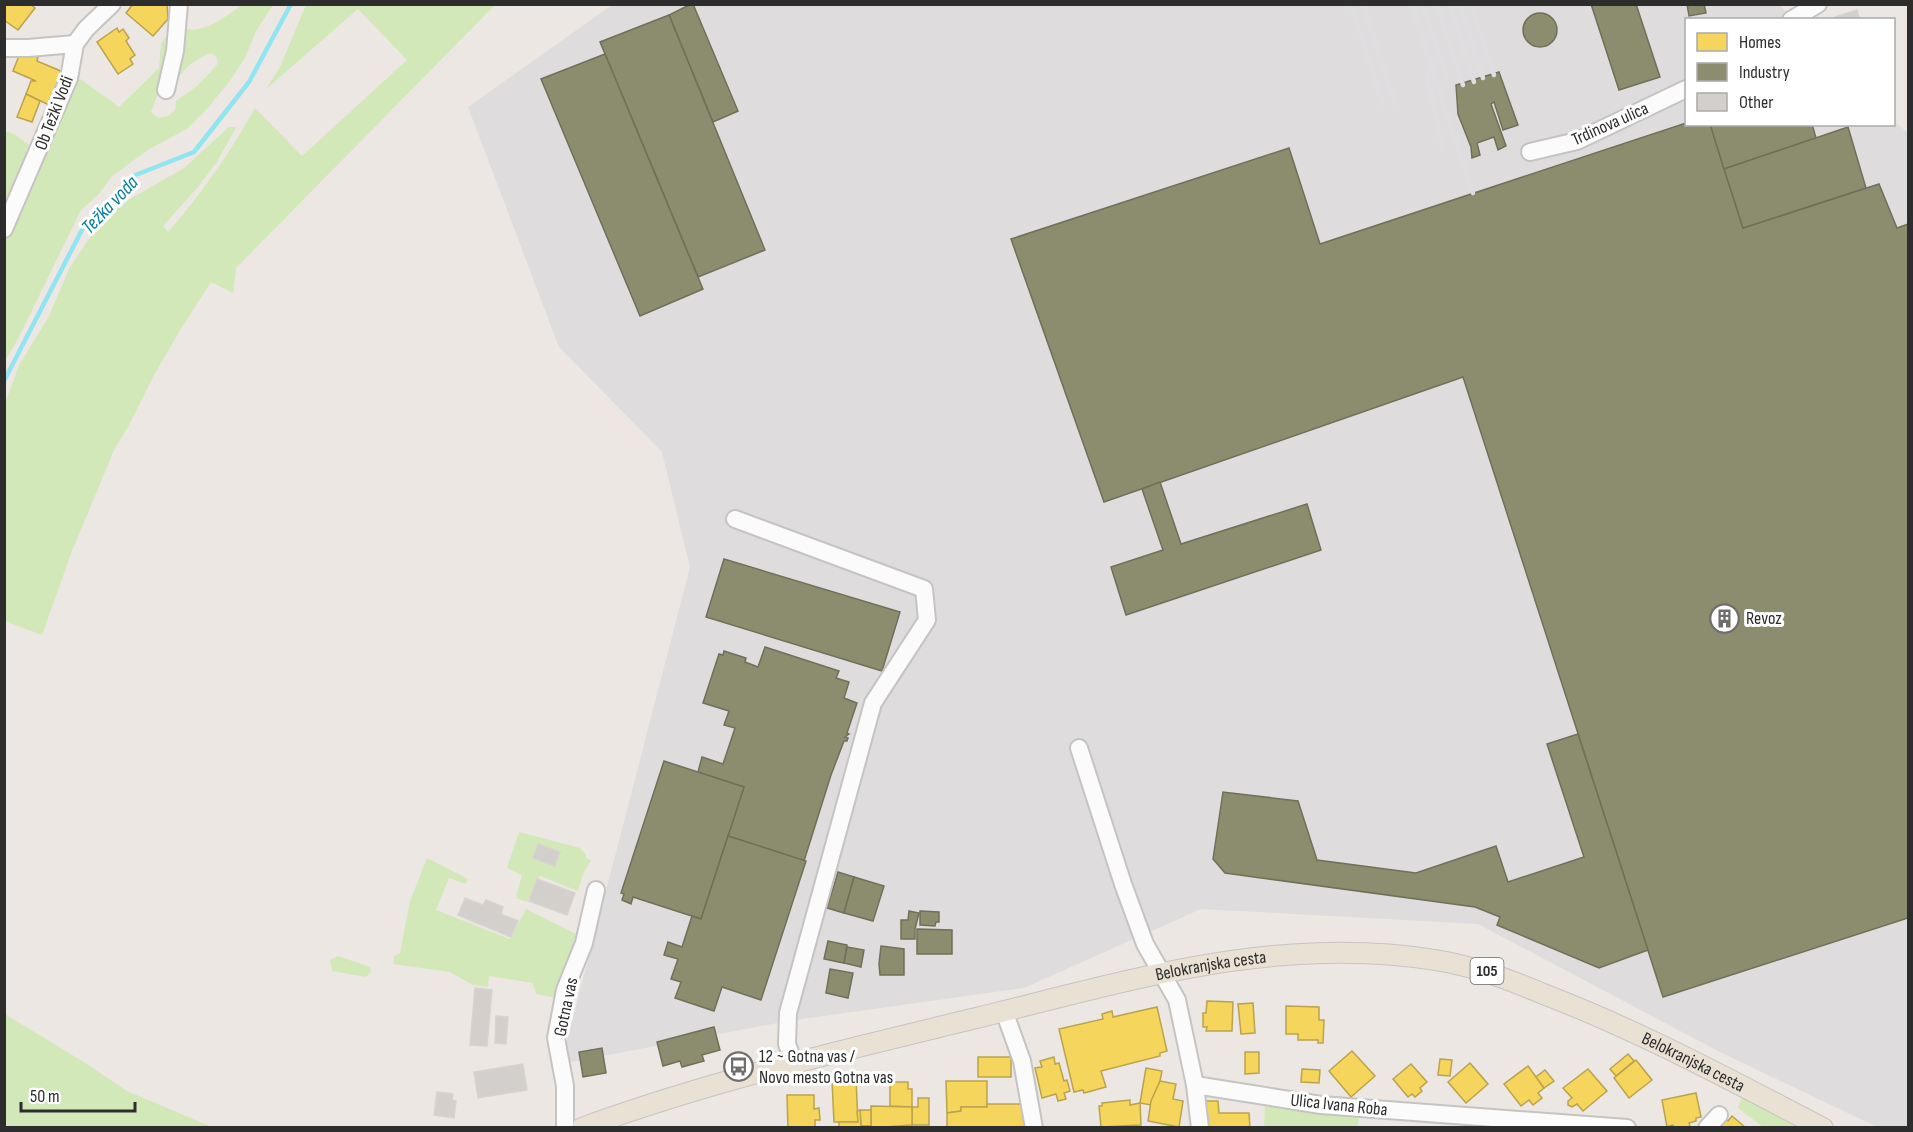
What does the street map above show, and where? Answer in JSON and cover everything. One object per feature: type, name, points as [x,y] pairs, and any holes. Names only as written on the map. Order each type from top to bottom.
[{"type":"main road","name":"Belokranjska cesta","points":[[582,1128],[679,1096],[794,1063],[1120,981],[1221,962],[1285,954],[1370,952],[1436,960],[1476,969],[1598,1015],[1744,1086],[1823,1128]]},
{"type":"street","name":"Ob Težki Vodi","points":[[4,229],[69,78],[75,44],[86,29],[111,4]]},
{"type":"street","points":[[166,90],[175,51],[179,4]]},
{"type":"street","points":[[1794,18],[1818,4]]},
{"type":"street","points":[[4,48],[75,44]]},
{"type":"street","name":"Trdinova ulica","points":[[1530,152],[1577,141],[1685,89]]},
{"type":"street","points":[[735,519],[924,589],[927,620],[873,703],[788,1013],[787,1044],[794,1063]]},
{"type":"street","points":[[1080,747],[1126,893],[1145,944],[1177,1000],[1196,1085],[1200,1128]]},
{"type":"street","name":"Gotna vas","points":[[565,1128],[565,1086],[556,1038],[566,990],[584,943],[596,890]]},
{"type":"street","points":[[1004,1011],[1022,1061],[1034,1128]]},
{"type":"street","name":"Ulica Ivana Roba","points":[[1196,1085],[1321,1105],[1491,1123],[1627,1128]]},
{"type":"street","points":[[1707,1128],[1719,1115]]},
{"type":"shaded area","name":"Revoz","points":[[612,5],[1780,5],[1791,18],[1685,18],[1685,126],[1895,126],[1895,122],[1908,133],[1908,1127],[1877,1127],[1718,1051],[1478,924],[1201,909],[1024,988],[788,1021],[561,1064],[690,567],[662,452],[559,347],[468,107]]},
{"type":"green space","points":[[242,5],[273,5],[256,31],[245,58],[229,82],[187,129],[149,149],[111,177],[99,194],[81,210],[5,361],[5,242],[79,78],[119,107],[159,68],[161,44],[175,24],[164,78],[151,112],[158,118],[168,116],[175,110],[176,101],[197,86],[217,65],[217,58],[211,53],[192,63],[177,79],[181,27],[197,29],[205,27]]},
{"type":"green space","points":[[306,5],[495,5],[236,268],[233,293],[211,282],[154,375],[115,448],[72,551],[42,635],[5,621],[4,406],[19,365],[48,318],[70,267],[98,226],[125,202],[184,168],[229,127],[236,127],[217,162],[163,226],[168,232],[215,172],[255,108],[302,156],[407,60],[358,9],[266,89],[280,67]]},
{"type":"green space","points":[[5,131],[14,134],[29,145],[5,204]]},
{"type":"green space","points":[[519,832],[580,848],[586,854],[586,858],[591,860],[583,874],[578,891],[540,876],[527,902],[516,898],[522,875],[507,868]]},
{"type":"green space","points":[[427,858],[468,879],[466,884],[449,878],[436,910],[510,939],[526,909],[576,934],[556,998],[536,994],[533,983],[489,976],[488,987],[473,985],[450,972],[393,964],[394,956],[400,953],[410,901]]},
{"type":"green space","points":[[338,956],[370,967],[371,972],[366,977],[332,971],[330,960]]},
{"type":"green space","points":[[5,1014],[127,1091],[212,1127],[5,1127]]},
{"type":"green space","points":[[1743,1093],[1809,1127],[1763,1127],[1738,1108]]},
{"type":"green space","points":[[1265,1103],[1359,1115],[1358,1127],[1264,1128]]},
{"type":"building: Homes","points":[[4,4],[30,4],[35,8],[18,30],[4,20]]},
{"type":"building: Homes","points":[[133,4],[167,4],[168,19],[153,36],[126,13]]},
{"type":"building: Homes","points":[[117,28],[119,32],[123,29],[129,38],[126,41],[135,55],[130,59],[133,64],[118,74],[97,42]]},
{"type":"building: Homes","points":[[20,53],[38,57],[37,61],[63,72],[49,105],[26,94],[31,81],[36,81],[13,71]]},
{"type":"building: Homes","points":[[26,94],[40,101],[32,122],[17,117]]},
{"type":"building: Homes","points":[[1207,1001],[1233,1002],[1232,1031],[1206,1031],[1207,1027],[1203,1027],[1203,1013],[1206,1013]]},
{"type":"building: Homes","points":[[1253,1003],[1255,1033],[1241,1034],[1238,1004]]},
{"type":"building: Homes","points":[[1286,1006],[1319,1007],[1319,1020],[1324,1020],[1323,1043],[1318,1043],[1318,1040],[1298,1040],[1298,1034],[1286,1034]]},
{"type":"building: Homes","points":[[1157,1007],[1167,1051],[1160,1053],[1160,1056],[1101,1071],[1106,1087],[1084,1093],[1083,1090],[1074,1092],[1059,1029],[1103,1019],[1102,1014],[1112,1011],[1113,1017]]},
{"type":"building: Homes","points":[[1352,1051],[1375,1076],[1351,1097],[1329,1071]]},
{"type":"building: Homes","points":[[1245,1052],[1259,1052],[1259,1073],[1245,1074]]},
{"type":"building: Homes","points":[[1628,1054],[1634,1061],[1616,1076],[1610,1069]]},
{"type":"building: Homes","points":[[978,1057],[1011,1057],[1011,1077],[978,1077]]},
{"type":"building: Homes","points":[[1054,1057],[1055,1064],[1059,1063],[1064,1081],[1067,1080],[1070,1091],[1064,1093],[1066,1099],[1058,1101],[1056,1094],[1042,1098],[1035,1068],[1042,1067],[1040,1061]]},
{"type":"building: Homes","points":[[1440,1059],[1452,1060],[1450,1076],[1438,1075]]},
{"type":"building: Homes","points":[[1636,1060],[1652,1080],[1629,1098],[1614,1078]]},
{"type":"building: Homes","points":[[1470,1063],[1488,1084],[1466,1103],[1448,1082]]},
{"type":"building: Homes","points":[[1411,1064],[1427,1082],[1415,1097],[1412,1094],[1408,1097],[1393,1079]]},
{"type":"building: Homes","points":[[1528,1066],[1544,1088],[1538,1093],[1542,1098],[1533,1105],[1529,1100],[1521,1106],[1504,1084]]},
{"type":"building: Homes","points":[[1146,1068],[1162,1071],[1151,1105],[1140,1103]]},
{"type":"building: Homes","points":[[1302,1069],[1320,1070],[1319,1083],[1301,1082]]},
{"type":"building: Homes","points":[[1588,1069],[1607,1091],[1583,1111],[1577,1104],[1572,1107],[1568,1105],[1568,1101],[1572,1098],[1563,1088]]},
{"type":"building: Homes","points":[[1545,1070],[1554,1081],[1544,1088],[1536,1077]]},
{"type":"building: Homes","points":[[856,1080],[858,1122],[834,1122],[832,1081]]},
{"type":"building: Homes","points":[[946,1081],[987,1081],[987,1107],[961,1107],[961,1111],[947,1113]]},
{"type":"building: Homes","points":[[1160,1081],[1176,1084],[1173,1099],[1183,1101],[1179,1127],[1148,1121],[1151,1101]]},
{"type":"building: Homes","points":[[890,1082],[908,1082],[908,1089],[912,1089],[912,1107],[890,1106]]},
{"type":"building: Homes","points":[[1696,1093],[1701,1117],[1689,1123],[1690,1127],[1674,1128],[1673,1125],[1667,1127],[1662,1100]]},
{"type":"building: Homes","points":[[787,1095],[814,1095],[814,1109],[819,1108],[820,1120],[815,1120],[815,1128],[788,1128]]},
{"type":"building: Homes","points":[[918,1098],[929,1098],[929,1125],[912,1125],[912,1107],[918,1107]]},
{"type":"building: Homes","points":[[1130,1100],[1130,1105],[1140,1103],[1141,1125],[1101,1127],[1099,1106],[1102,1106],[1102,1103]]},
{"type":"building: Homes","points":[[1206,1101],[1218,1101],[1219,1113],[1249,1113],[1250,1128],[1206,1128]]},
{"type":"building: Homes","points":[[987,1104],[1027,1104],[1027,1128],[947,1128],[947,1113],[961,1111],[961,1107],[987,1107]]},
{"type":"building: Homes","points":[[871,1106],[912,1107],[912,1125],[871,1128]]},
{"type":"building: Homes","points":[[860,1110],[871,1110],[871,1126],[861,1126]]},
{"type":"building: Homes","points":[[860,1110],[861,1126],[871,1126],[871,1128],[839,1128],[839,1122],[858,1122],[857,1111]]},
{"type":"building: Homes","points":[[1732,1116],[1746,1128],[1714,1128],[1723,1117],[1728,1121]]},
{"type":"building: Industry","points":[[693,4],[738,111],[713,122],[669,15]]},
{"type":"building: Industry","points":[[1591,4],[1636,4],[1660,77],[1619,90]]},
{"type":"building: Industry","points":[[1687,4],[1704,4],[1706,13],[1689,16]]},
{"type":"building: Industry","points":[[1540,13],[1552,18],[1557,30],[1552,42],[1540,47],[1528,42],[1523,30],[1528,18]]},
{"type":"building: Industry","points":[[669,15],[765,250],[698,277],[600,42]]},
{"type":"building: Industry","points":[[605,54],[703,289],[640,316],[541,79]]},
{"type":"building: Industry","points":[[1499,72],[1518,125],[1503,130],[1494,102],[1491,104],[1506,146],[1498,150],[1494,137],[1477,143],[1480,155],[1472,158],[1471,147],[1458,114],[1456,85]]},
{"type":"building: Industry","name":"Revoz","points":[[1685,123],[1685,126],[1711,126],[1743,228],[1879,184],[1897,228],[1908,224],[1908,918],[1663,997],[1463,377],[1104,502],[1011,239],[1289,148],[1320,244]]},
{"type":"building: Industry","points":[[1711,126],[1813,126],[1816,138],[1724,169]]},
{"type":"building: Industry","points":[[1848,127],[1866,188],[1743,228],[1724,169]]},
{"type":"building: Industry","points":[[1160,482],[1181,544],[1307,504],[1321,550],[1126,615],[1111,567],[1163,550],[1142,489]]},
{"type":"building: Industry","points":[[724,559],[900,612],[882,671],[706,617]]},
{"type":"building: Industry","points":[[765,647],[839,671],[836,678],[849,682],[844,698],[857,703],[847,733],[849,734],[845,737],[848,738],[847,741],[844,741],[831,775],[804,861],[728,836],[744,787],[698,772],[702,757],[723,764],[735,728],[724,725],[729,711],[703,703],[719,654],[723,655],[724,651],[746,658],[745,662],[758,667]]},
{"type":"building: Industry","points":[[1578,734],[1648,950],[1599,968],[1497,925],[1500,917],[1475,907],[1225,873],[1213,859],[1223,792],[1298,801],[1317,860],[1416,873],[1496,846],[1508,882],[1584,857],[1547,744]]},
{"type":"building: Industry","points":[[664,761],[744,787],[701,919],[633,897],[631,904],[622,900],[624,894],[621,893]]},
{"type":"building: Industry","points":[[728,836],[806,861],[761,1000],[722,987],[714,1011],[675,998],[681,982],[671,979],[678,959],[664,955],[668,942],[682,947],[692,916],[701,919]]},
{"type":"building: Industry","points":[[838,872],[854,877],[844,913],[827,908]]},
{"type":"building: Industry","points":[[854,877],[884,886],[873,921],[844,913]]},
{"type":"building: Industry","points":[[909,911],[919,913],[915,939],[901,939],[901,920],[908,920]]},
{"type":"building: Industry","points":[[920,911],[939,912],[939,922],[936,922],[935,926],[920,925]]},
{"type":"building: Industry","points":[[917,929],[952,930],[952,954],[917,954]]},
{"type":"building: Industry","points":[[828,941],[847,945],[844,963],[824,959]]},
{"type":"building: Industry","points":[[881,946],[904,949],[904,975],[880,975]]},
{"type":"building: Industry","points":[[847,947],[864,950],[861,967],[844,963]]},
{"type":"building: Industry","points":[[830,969],[853,973],[848,998],[826,993]]},
{"type":"building: Industry","points":[[714,1027],[720,1050],[702,1055],[704,1061],[682,1067],[680,1061],[663,1066],[657,1042]]},
{"type":"building: Industry","points":[[602,1048],[606,1073],[583,1077],[579,1052]]},
{"type":"building: Other","points":[[1857,10],[1859,18],[1835,18]]},
{"type":"building: Other","points":[[538,844],[560,852],[555,866],[533,858]]},
{"type":"building: Other","points":[[537,879],[575,893],[567,915],[529,901]]},
{"type":"building: Other","points":[[465,898],[483,905],[486,900],[503,907],[501,914],[518,921],[511,937],[458,915]]},
{"type":"building: Other","points":[[475,988],[492,990],[487,1046],[470,1045]]},
{"type":"building: Other","points":[[496,1016],[508,1017],[506,1044],[495,1043]]},
{"type":"building: Other","points":[[523,1064],[527,1090],[478,1098],[474,1072]]},
{"type":"building: Other","points":[[437,1092],[453,1094],[452,1100],[456,1101],[454,1118],[434,1115]]},
{"type":"waterway","name":"Težka voda","points":[[4,381],[84,226],[133,176],[194,152],[249,82],[291,4]]},
{"type":"railway","points":[[1350,4],[1384,108]]},
{"type":"railway","points":[[1363,4],[1396,106]]},
{"type":"railway","points":[[1411,4],[1473,193]]},
{"type":"railway","points":[[1422,4],[1451,90]]},
{"type":"railway","points":[[1437,4],[1463,85]]},
{"type":"railway","points":[[1449,4],[1474,82]]},
{"type":"railway","points":[[1459,4],[1483,78]]},
{"type":"railway","points":[[1471,4],[1494,75]]},
{"type":"railway","points":[[1427,75],[1443,151]]},
{"type":"place","name":"Revoz","points":[[1725,618]]},
{"type":"place","name":"12 ~ Gotna vas / Novo mesto Gotna vas","points":[[738,1066]]}]
